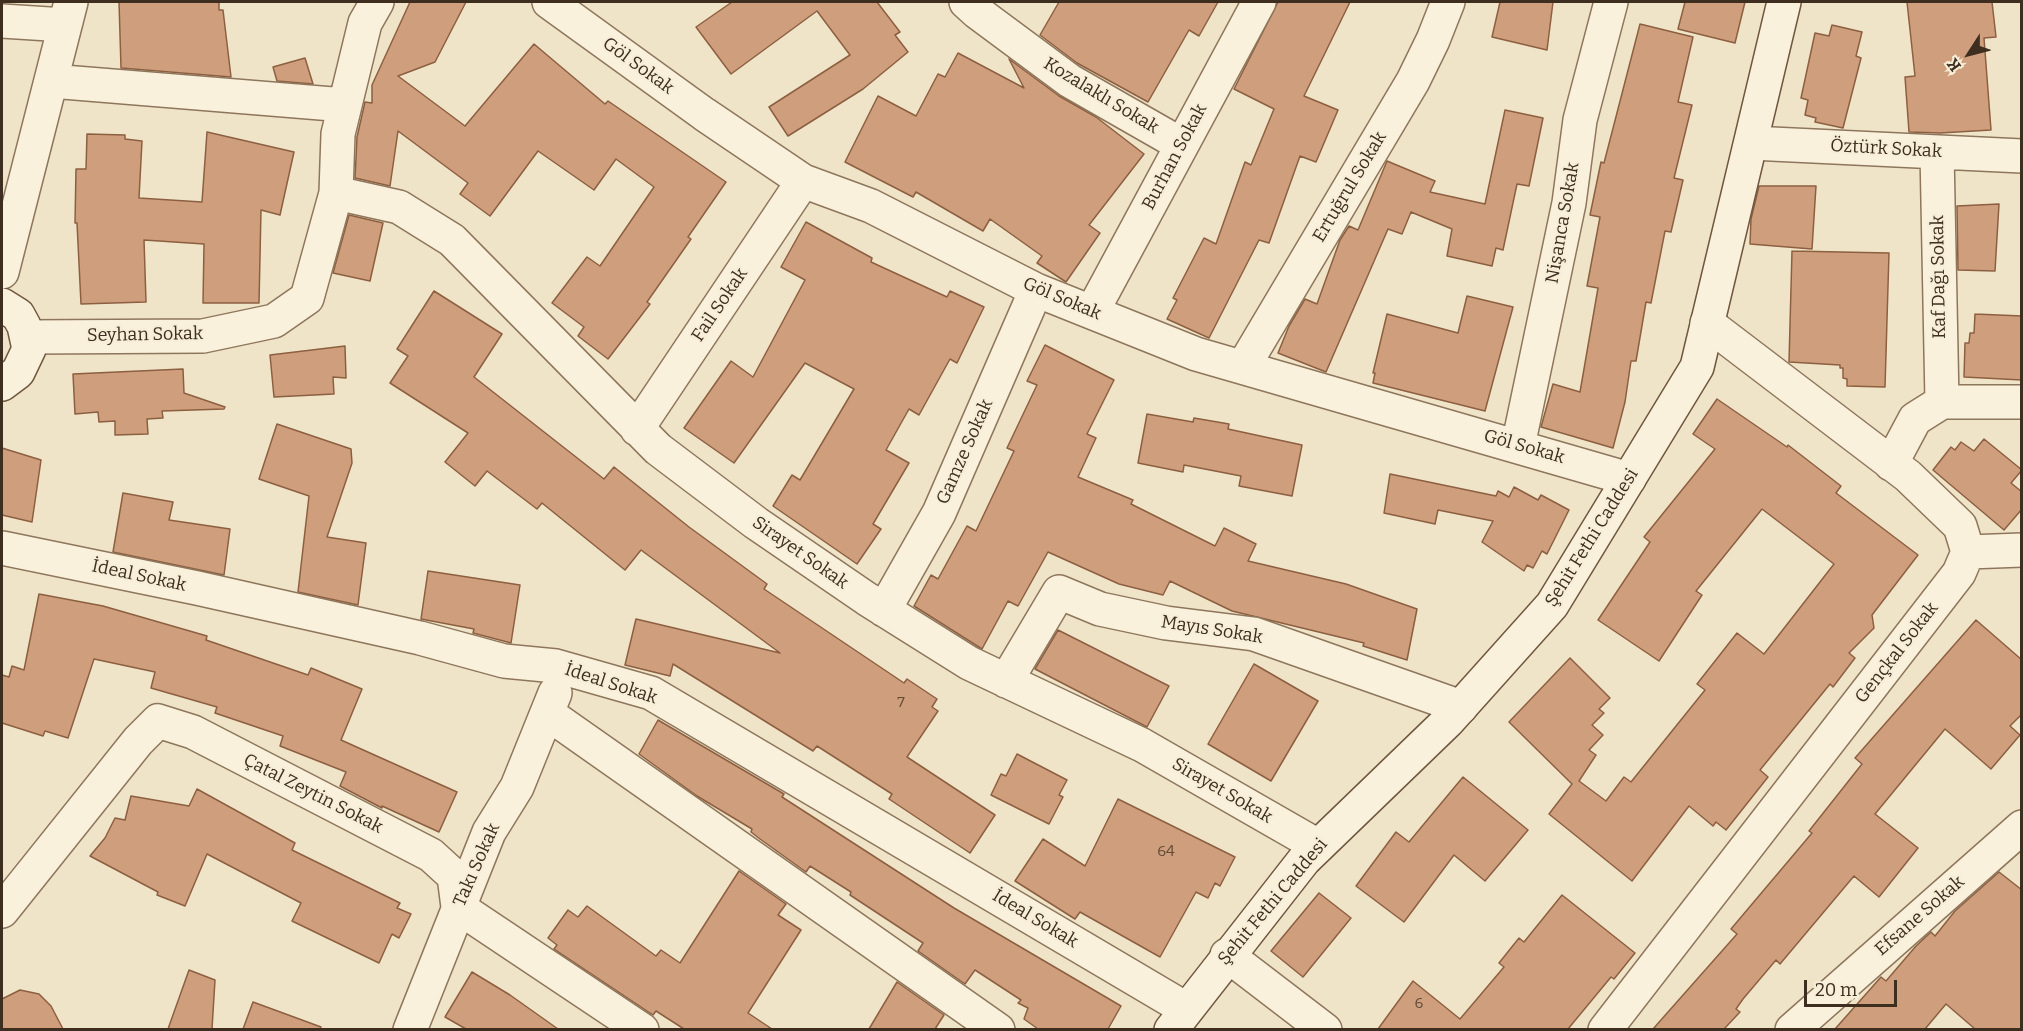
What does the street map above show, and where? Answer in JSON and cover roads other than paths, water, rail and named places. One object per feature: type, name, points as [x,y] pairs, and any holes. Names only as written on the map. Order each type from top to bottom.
[{"type":"street","name":"Seyhan Sokak","points":[[28,337],[203,336],[274,321],[307,298],[336,193],[338,134],[365,22],[377,2]]},
{"type":"street","name":"Göl Sokak","points":[[549,2],[803,181],[871,206],[1036,290],[1196,354],[1629,479]]},
{"type":"street","name":"Kozalaklı Sokak","points":[[966,2],[1070,81],[1182,145]]},
{"type":"street","name":"Burhan Sokak","points":[[1092,312],[1259,2]]},
{"type":"street","name":"Ertuğrul Sokak","points":[[1243,367],[1413,81],[1448,2]]},
{"type":"street","name":"Nişanca Sokak","points":[[1518,446],[1569,203],[1580,120],[1611,2]]},
{"type":"street","name":"Şehit Fethi Caddesi","points":[[1179,1019],[1227,955],[1304,860],[1461,707],[1552,604],[1697,367],[1784,2]]},
{"type":"street","points":[[2,21],[68,13],[2,272]]},
{"type":"street","points":[[51,81],[345,105]]},
{"type":"street","name":"Öztürk Sokak","points":[[1751,143],[2022,156]]},
{"type":"street","name":"Kaf Dağı Sokak","points":[[1937,152],[1942,402]]},
{"type":"street","name":"Fail Sokak","points":[[637,429],[803,181]]},
{"type":"street","name":"Sirayet Sokak","points":[[336,193],[399,207],[452,240],[658,449],[756,523],[885,610],[969,663],[1142,745],[1318,846]]},
{"type":"street","name":"Gamze Sokak","points":[[885,610],[939,513],[1036,290]]},
{"type":"street","points":[[2,305],[18,315],[28,337],[25,362],[18,372],[2,384]]},
{"type":"street","points":[[1707,323],[1891,464],[1960,526],[1968,552],[2022,550]]},
{"type":"street","points":[[1891,464],[1915,419],[1942,402],[2022,402]]},
{"type":"street","name":"İdeal Sokak","points":[[2,548],[398,633],[504,661],[556,666],[651,693],[1179,1019]]},
{"type":"street","name":"Gençkal Sokak","points":[[1605,1029],[1959,573],[1968,552]]},
{"type":"street","name":"Mayıs Sokak","points":[[1006,681],[1059,592],[1100,609],[1166,623],[1254,634],[1461,707]]},
{"type":"street","name":"Takı Sokak","points":[[410,1029],[489,832],[517,787],[564,670]]},
{"type":"street","points":[[547,712],[998,1029]]},
{"type":"street","name":"Çatal Zeytin Sokak","points":[[2,911],[138,741],[158,722],[193,732],[431,855],[454,876],[458,907]]},
{"type":"street","name":"Efsane Sokak","points":[[1792,1029],[2022,827]]},
{"type":"street","points":[[458,907],[642,1029]]},
{"type":"street","points":[[1227,955],[1325,1029]]}]
